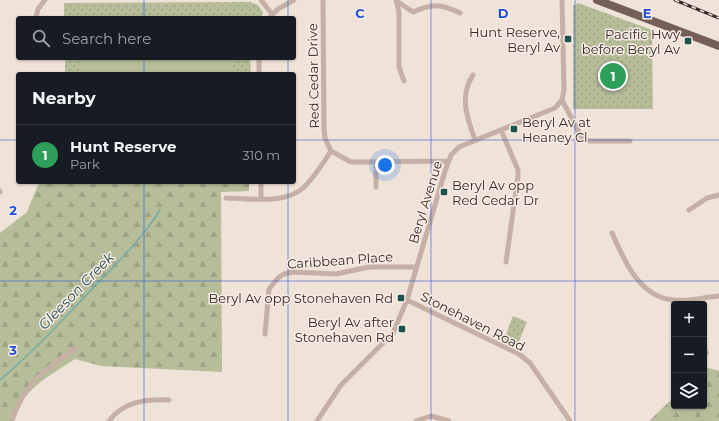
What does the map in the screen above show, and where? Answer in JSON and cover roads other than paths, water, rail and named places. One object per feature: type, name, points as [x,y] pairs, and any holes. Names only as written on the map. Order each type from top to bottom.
[{"type":"main road","points":[[597,0],[719,46]]},
{"type":"main road","points":[[612,0],[719,41]]},
{"type":"street","points":[[36,16],[38,8],[45,0]]},
{"type":"street","points":[[261,0],[271,16],[294,0]]},
{"type":"street","name":"Red Cedar Drive","points":[[323,0],[324,128],[325,138],[331,151]]},
{"type":"street","points":[[397,1],[413,12],[427,5],[445,6],[460,13]]},
{"type":"street","points":[[397,1],[399,67],[404,81]]},
{"type":"street","points":[[563,1],[564,90],[562,100],[581,136],[588,141],[630,141]]},
{"type":"street","points":[[259,60],[259,72]]},
{"type":"street","points":[[473,75],[468,85],[465,112],[475,140]]},
{"type":"street","name":"Beryl Avenue","points":[[317,421],[341,385],[393,333],[407,300],[448,161],[459,147],[555,108],[562,100]]},
{"type":"street","points":[[501,130],[518,170],[506,262]]},
{"type":"street","points":[[226,198],[282,198],[297,193],[308,184],[331,151],[340,158],[350,162],[448,161]]},
{"type":"street","points":[[376,162],[376,187]]},
{"type":"street","points":[[260,199],[261,184]]},
{"type":"street","points":[[689,210],[707,198],[719,195]]},
{"type":"street","points":[[612,233],[632,272],[646,288],[658,297],[682,301]]},
{"type":"street","name":"Caribbean Place","points":[[265,334],[269,289],[278,278],[284,274],[299,272],[336,274],[369,267],[416,267]]},
{"type":"street","points":[[696,301],[719,296]]},
{"type":"street","name":"Stonehaven Road","points":[[407,300],[519,354],[530,363],[570,421]]},
{"type":"street","points":[[12,421],[16,405],[28,386],[74,349]]},
{"type":"street","points":[[109,421],[114,414],[129,404],[147,399],[169,400]]},
{"type":"street","points":[[416,421],[425,417],[435,416],[449,421]]},
{"type":"waterway","name":"Gleeson Creek","points":[[0,380],[48,336],[120,260],[137,241],[160,210]]},
{"type":"railway","points":[[675,0],[719,18]]},
{"type":"place","name":"Hunt Reserve, Beryl Av","points":[[568,39]]},
{"type":"place","name":"Pacific Hwy before Beryl Av","points":[[688,41]]},
{"type":"place","name":"Hunt Reserve","points":[[613,76]]},
{"type":"place","name":"Beryl Av at Heaney Cl","points":[[514,129]]},
{"type":"place","name":"Beryl Av opp Red Cedar Dr","points":[[444,192]]},
{"type":"place","name":"Beryl Av opp Stonehaven Rd","points":[[401,298]]},
{"type":"place","name":"Beryl Av after Stonehaven Rd","points":[[402,329]]}]
